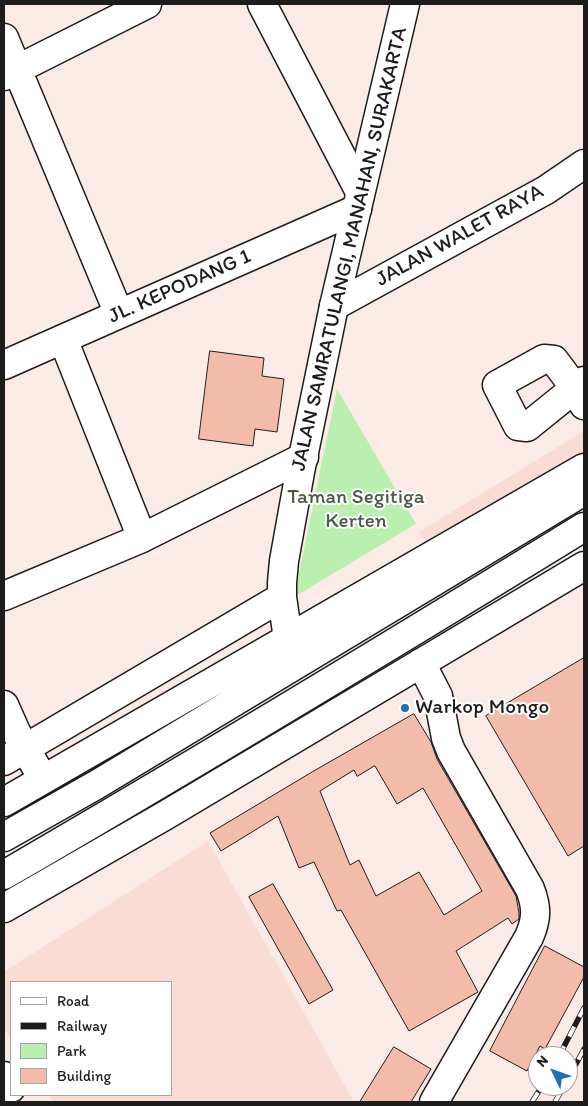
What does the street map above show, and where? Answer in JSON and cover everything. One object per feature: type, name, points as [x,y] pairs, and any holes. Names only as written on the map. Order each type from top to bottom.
[{"type":"main road","points":[[262,4],[358,201]]},
{"type":"main road","name":"JALAN SAMRATULANGI, MANAHAN, SURAKARTA","points":[[288,639],[282,590],[284,561],[334,306],[405,4]]},
{"type":"main road","points":[[11,73],[138,6]]},
{"type":"main road","points":[[4,38],[11,73],[119,314]]},
{"type":"main road","name":"JALAN WALET RAYA","points":[[334,306],[546,190],[584,164]]},
{"type":"main road","name":"JL. KEPODANG 1","points":[[4,365],[119,314],[358,201]]},
{"type":"main road","points":[[64,339],[142,538]]},
{"type":"main road","points":[[4,596],[142,538],[304,457]]},
{"type":"main road","points":[[4,802],[584,468]]},
{"type":"main road","points":[[4,836],[96,785],[584,491]]},
{"type":"main road","points":[[4,875],[333,681],[584,526]]},
{"type":"main road","points":[[4,908],[166,815],[584,566]]},
{"type":"main road","points":[[15,755],[282,590]]},
{"type":"main road","points":[[421,663],[435,687],[446,738],[451,751],[530,889],[537,912],[535,924],[529,937],[434,1102]]},
{"type":"main road","points":[[4,705],[15,755],[43,779]]},
{"type":"shaded area","points":[[584,431],[584,453],[428,548],[419,532]]},
{"type":"shaded area","points":[[208,841],[354,1102],[54,1102],[50,1096],[172,1096],[172,981],[10,981],[10,1037],[4,1028],[4,972]]},
{"type":"green space","name":"Taman Segitiga Kerten","points":[[337,389],[416,524],[294,597]]},
{"type":"building","points":[[210,351],[264,358],[262,376],[284,379],[277,432],[255,429],[253,446],[199,439]]},
{"type":"building","points":[[584,658],[584,846],[568,856],[486,716]]},
{"type":"building","points":[[414,714],[431,742],[437,759],[516,896],[519,919],[512,924],[508,918],[456,951],[478,992],[409,1031],[341,910],[337,911],[314,862],[299,868],[278,816],[221,851],[210,833]],"holes":[[[375,766],[397,804],[423,788],[482,891],[444,915],[419,872],[376,896],[359,860],[350,865],[320,791],[354,770],[357,776]]]},
{"type":"building","points":[[273,884],[333,990],[309,1004],[249,897]]},
{"type":"building","points":[[545,946],[584,967],[584,977],[547,1046],[528,1046],[527,1071],[490,1051]]},
{"type":"building","points":[[394,1047],[431,1069],[411,1102],[360,1102]]},
{"type":"railway","points":[[564,1046],[584,1008]]},
{"type":"railway","points":[[578,1060],[584,1049]]},
{"type":"railway","points":[[532,1102],[536,1096]]},
{"type":"railway","points":[[555,1102],[558,1096]]},
{"type":"place","name":"Warkop Mongo","points":[[405,708]]}]
